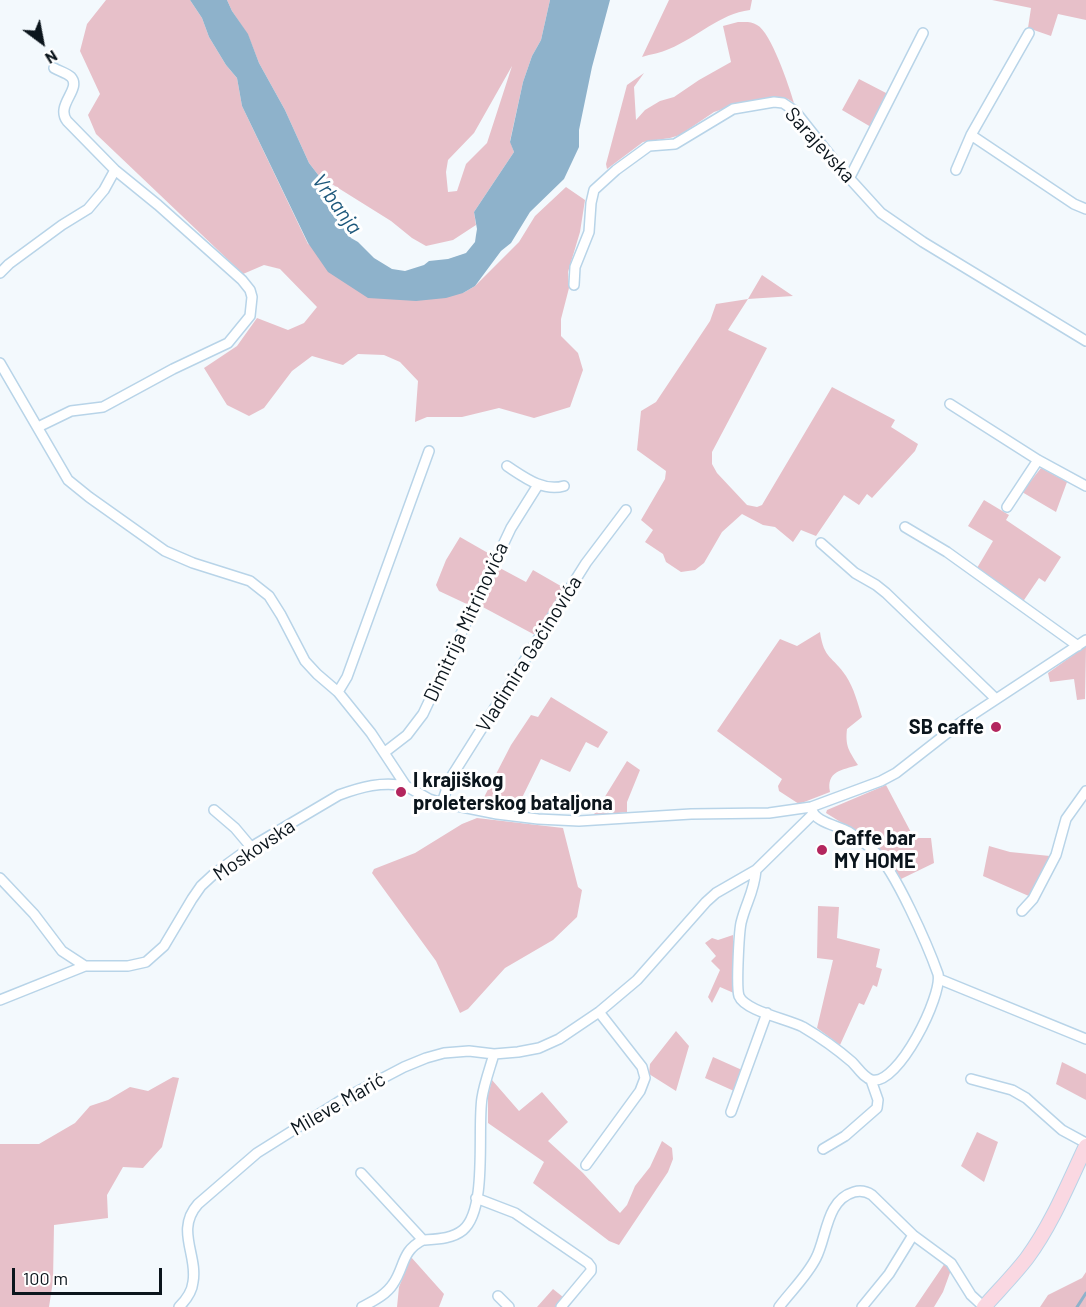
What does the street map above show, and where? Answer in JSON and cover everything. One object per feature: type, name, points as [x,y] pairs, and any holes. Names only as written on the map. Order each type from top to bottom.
[{"type":"street","points":[[850,177],[923,33]]},
{"type":"street","points":[[956,170],[970,135],[1029,33]]},
{"type":"street","points":[[38,428],[71,411],[103,407],[173,369],[228,344],[250,316],[252,297],[250,290],[242,280],[115,170],[64,118],[64,107],[73,89],[73,82],[72,78],[54,68]]},
{"type":"street","name":"Sarajevska","points":[[574,285],[575,267],[589,232],[594,190],[649,146],[675,144],[733,109],[774,102],[790,107],[881,213],[923,242],[1086,341]]},
{"type":"street","points":[[970,135],[1074,204],[1086,208]]},
{"type":"street","points":[[0,273],[62,225],[88,209],[104,190],[115,170]]},
{"type":"street","points":[[0,363],[68,480],[165,551],[193,563],[250,581],[268,596],[281,615],[305,661],[338,692],[385,752],[405,786],[429,799],[497,814],[579,821],[812,810],[889,777],[996,699],[1082,643],[947,552],[905,527]]},
{"type":"street","points":[[950,404],[1038,460],[1086,486]]},
{"type":"street","points":[[338,692],[346,677],[429,451]]},
{"type":"street","points":[[1007,507],[1038,460]]},
{"type":"street","points":[[507,466],[538,485],[554,488],[564,486]]},
{"type":"street","name":"Dimitrija Mitrinovića","points":[[385,752],[407,735],[423,714],[511,528],[538,485]]},
{"type":"street","name":"Vladimira Gaćinovića","points":[[442,802],[450,779],[586,563],[626,510]]},
{"type":"street","points":[[821,543],[855,573],[886,593],[996,699]]},
{"type":"street","points":[[385,784],[391,776],[392,767]]},
{"type":"street","name":"Moskovska","points":[[0,1000],[85,966],[128,966],[152,959],[164,946],[201,886],[224,865],[339,795],[385,784],[405,786]]},
{"type":"street","points":[[1022,911],[1033,899],[1056,855],[1066,819],[1086,790]]},
{"type":"street","points":[[214,810],[235,828],[251,847]]},
{"type":"street","points":[[756,870],[754,888],[741,924],[738,992],[743,1002],[792,1021],[815,1034],[871,1080],[877,1081],[889,1075],[908,1053],[937,992],[939,980],[934,963],[895,880],[876,853],[848,832],[812,810]]},
{"type":"street","name":"Mileve Marić","points":[[179,1307],[190,1293],[194,1280],[187,1233],[191,1213],[198,1204],[257,1153],[343,1100],[426,1058],[458,1051],[494,1054],[539,1048],[559,1039],[599,1012],[637,980],[716,893],[756,870],[812,810]]},
{"type":"street","points":[[0,878],[34,914],[62,951],[85,966]]},
{"type":"street","points":[[939,980],[1086,1039]]},
{"type":"street","points":[[586,1165],[640,1091],[645,1078],[642,1067],[599,1012]]},
{"type":"street","points":[[731,1112],[767,1013]]},
{"type":"street","points":[[362,1307],[391,1287],[411,1247],[423,1240],[447,1237],[463,1229],[470,1220],[476,1198],[481,1161],[482,1096],[494,1054]]},
{"type":"street","points":[[779,1307],[813,1263],[830,1217],[840,1200],[857,1191],[869,1192],[913,1235],[951,1263],[971,1295],[984,1307],[1026,1259],[1037,1244],[1064,1195],[1086,1145],[1062,1130],[1026,1098],[1012,1090],[971,1078]]},
{"type":"street","points":[[823,1149],[845,1136],[877,1108],[878,1100],[871,1080]]},
{"type":"street","points":[[361,1173],[423,1240]]},
{"type":"street","points":[[476,1198],[515,1213],[588,1263],[591,1270],[561,1307]]},
{"type":"street","points":[[862,1307],[889,1274],[913,1235]]},
{"type":"street","points":[[498,1296],[509,1307]]},
{"type":"shaded area","points":[[106,0],[190,0],[202,18],[209,37],[237,78],[242,106],[308,244],[463,293],[475,286],[519,242],[535,216],[566,187],[585,200],[580,232],[568,272],[569,288],[561,319],[561,336],[578,353],[583,370],[570,407],[534,418],[499,408],[462,417],[427,417],[415,422],[418,381],[400,362],[384,355],[358,354],[343,365],[312,356],[292,371],[264,408],[249,416],[227,405],[204,368],[237,346],[257,318],[288,330],[304,323],[317,307],[280,269],[264,265],[243,274],[96,134],[88,115],[100,94],[80,51],[87,24]]},
{"type":"shaded area","points":[[227,0],[550,0],[541,40],[532,56],[523,82],[510,141],[514,152],[474,212],[476,225],[453,240],[426,246],[319,176],[309,163],[285,110],[259,63],[248,35]],"holes":[[[512,66],[487,143],[466,164],[457,191],[448,192],[446,172],[448,160],[474,133]]]},
{"type":"shaded area","points":[[669,0],[752,0],[750,10],[728,16],[680,44],[642,57]]},
{"type":"shaded area","points":[[992,0],[1086,0],[1086,20],[1058,14],[1051,36],[1028,28],[1031,8]]},
{"type":"shaded area","points":[[738,22],[757,25],[768,38],[779,60],[794,103],[780,98],[732,106],[714,112],[680,135],[643,142],[607,169],[606,164],[627,85],[644,73],[634,87],[636,120],[645,110],[660,101],[674,97],[731,62],[723,26]]},
{"type":"shaded area","points":[[859,79],[888,94],[871,127],[842,110]]},
{"type":"shaded area","points":[[762,275],[793,296],[748,299]]},
{"type":"shaded area","points":[[748,299],[728,330],[767,348],[712,452],[712,464],[717,473],[747,505],[757,507],[762,505],[832,387],[895,420],[891,427],[918,444],[915,451],[872,498],[867,494],[859,505],[844,495],[816,536],[801,530],[793,542],[775,527],[763,525],[742,514],[722,532],[704,563],[695,570],[681,572],[666,562],[663,554],[645,542],[653,530],[641,520],[665,479],[666,471],[637,450],[641,411],[656,402],[710,321],[716,304]]},
{"type":"shaded area","points":[[1041,468],[1067,482],[1056,512],[1022,492]]},
{"type":"shaded area","points":[[984,500],[1009,515],[1006,520],[1061,557],[1045,582],[1039,578],[1022,603],[977,568],[993,541],[968,526]]},
{"type":"shaded area","points":[[460,537],[495,557],[471,606],[439,591],[436,585],[446,560]]},
{"type":"shaded area","points":[[498,567],[526,582],[533,570],[566,589],[535,635],[479,605]]},
{"type":"shaded area","points":[[820,632],[824,648],[846,676],[856,696],[862,717],[847,729],[848,748],[858,765],[836,772],[830,780],[830,792],[799,804],[779,791],[778,786],[782,779],[717,731],[780,639],[797,646]]},
{"type":"shaded area","points":[[1086,646],[1085,699],[1077,700],[1074,679],[1050,682],[1048,673]]},
{"type":"shaded area","points":[[551,697],[608,732],[598,748],[586,742],[570,772],[541,759],[517,808],[480,805],[511,745],[531,715],[538,717]]},
{"type":"shaded area","points":[[627,761],[640,770],[627,802],[627,812],[593,816]]},
{"type":"shaded area","points":[[886,785],[914,838],[931,838],[934,863],[901,879],[888,857],[860,834],[826,813],[827,810]]},
{"type":"shaded area","points":[[477,818],[563,828],[578,887],[582,890],[577,917],[553,940],[505,968],[468,1009],[460,1013],[436,961],[372,873],[374,869],[415,853],[462,824]]},
{"type":"shaded area","points":[[989,846],[1010,852],[1050,856],[1031,897],[983,876]]},
{"type":"shaded area","points":[[818,906],[839,907],[837,938],[880,949],[876,967],[882,969],[877,987],[873,985],[864,1005],[859,1003],[840,1045],[817,1028],[833,960],[817,958]]},
{"type":"shaded area","points":[[733,935],[736,994],[720,987],[712,1003],[708,997],[720,970],[711,961],[716,956],[705,943],[712,938],[718,940]]},
{"type":"shaded area","points":[[676,1031],[689,1046],[676,1091],[649,1074],[650,1064]]},
{"type":"shaded area","points":[[713,1057],[742,1070],[734,1091],[705,1078]]},
{"type":"shaded area","points":[[1062,1062],[1086,1074],[1086,1100],[1056,1084]]},
{"type":"shaded area","points":[[173,1077],[179,1078],[162,1147],[143,1168],[123,1167],[107,1195],[108,1218],[54,1225],[53,1281],[49,1307],[0,1307],[0,1144],[39,1144],[75,1123],[90,1106],[108,1100],[130,1087],[148,1091]]},
{"type":"shaded area","points":[[492,1080],[519,1111],[542,1092],[568,1122],[548,1141],[583,1173],[620,1213],[627,1205],[635,1186],[650,1167],[662,1141],[672,1148],[673,1159],[668,1172],[619,1245],[609,1241],[533,1183],[544,1162],[488,1123],[488,1095]]},
{"type":"shaded area","points":[[977,1132],[998,1142],[984,1182],[961,1166]]},
{"type":"shaded area","points":[[411,1257],[444,1294],[439,1307],[397,1307],[399,1287]]},
{"type":"shaded area","points":[[945,1263],[951,1270],[943,1292],[934,1307],[915,1307]]},
{"type":"shaded area","points":[[1086,1272],[1086,1307],[1040,1307],[1048,1295],[1082,1278]]},
{"type":"shaded area","points":[[553,1289],[563,1297],[556,1307],[537,1307]]},
{"type":"water","points":[[190,0],[227,0],[248,34],[259,63],[285,110],[309,163],[319,176],[327,206],[351,238],[374,258],[392,269],[405,271],[429,261],[448,259],[466,253],[475,242],[477,229],[474,212],[514,152],[510,142],[523,82],[532,56],[541,40],[550,0],[610,0],[592,67],[579,130],[579,147],[564,179],[530,212],[511,243],[501,251],[475,286],[463,293],[446,298],[416,301],[368,298],[328,272],[308,243],[242,106],[237,78],[209,37],[202,18]]},
{"type":"waterway","points":[[1077,1307],[1086,1293]]},
{"type":"place","name":"SB caffe","points":[[996,727]]},
{"type":"place","name":"I krajiškog proleterskog bataljona","points":[[401,792]]},
{"type":"place","name":"Caffe bar MY HOME","points":[[822,850]]},
{"type":"water label","name":"Vrbanja","points":[[337,204]]}]
